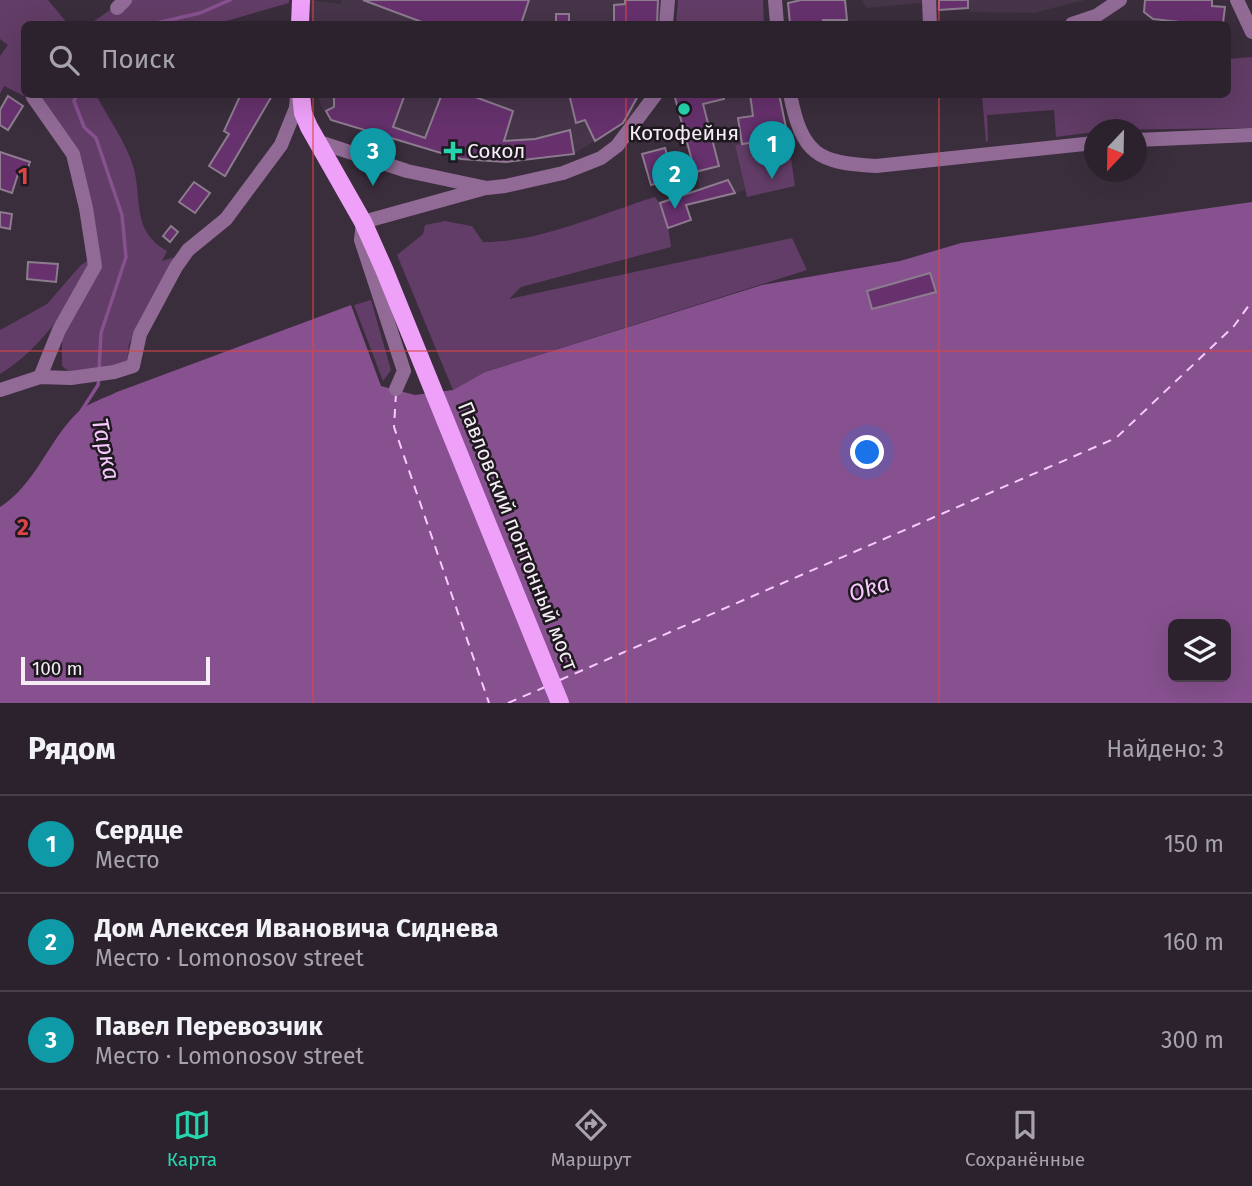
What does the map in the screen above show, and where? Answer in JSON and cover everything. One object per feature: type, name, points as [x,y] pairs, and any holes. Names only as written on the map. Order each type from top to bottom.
[{"type":"main road","points":[[300,21],[301,0]]},
{"type":"main road","name":"Павловский понтонный мост","points":[[300,98],[303,113],[316,141],[363,222],[434,386],[560,703]]},
{"type":"street","points":[[666,21],[668,0]]},
{"type":"street","points":[[775,0],[777,21]]},
{"type":"street","points":[[929,0],[930,21]]},
{"type":"street","points":[[1081,21],[1096,16],[1120,0]]},
{"type":"street","points":[[1237,0],[1252,33]]},
{"type":"street","points":[[34,98],[73,154],[86,208],[95,266],[59,330],[40,377]]},
{"type":"street","points":[[0,390],[40,377],[86,376],[133,366],[144,324],[188,250],[226,219],[281,145],[298,98]]},
{"type":"street","points":[[396,389],[404,371],[361,240],[363,222],[379,220],[421,205],[487,188],[553,176],[601,158],[617,146],[653,98]]},
{"type":"street","points":[[791,98],[796,126],[810,149],[828,159],[846,164],[876,166],[991,151],[1084,144]]},
{"type":"street","points":[[1147,140],[1252,135]]},
{"type":"street","points":[[316,141],[407,171],[487,188]]},
{"type":"shaded area","points":[[0,0],[48,0],[66,21],[21,21],[21,94],[4,86],[0,94],[0,56],[8,45],[0,39]]},
{"type":"shaded area","points":[[129,0],[289,0],[289,3],[226,21],[94,21],[110,10],[117,14]]},
{"type":"shaded area","points":[[310,0],[340,4],[342,0],[663,0],[662,21],[312,21]]},
{"type":"shaded area","points":[[678,0],[763,0],[764,21],[676,21]]},
{"type":"shaded area","points":[[862,0],[1085,0],[1034,13],[970,12],[969,8],[936,10],[935,2],[866,8]]},
{"type":"shaded area","points":[[1252,57],[1252,128],[1147,129],[1147,119],[1084,119],[1084,133],[1056,137],[1054,110],[987,115],[986,142],[982,98],[1231,98],[1231,59]]},
{"type":"shaded area","points":[[39,98],[98,98],[131,159],[140,215],[148,235],[167,251],[162,261],[178,256],[129,344],[127,362],[112,368],[72,374],[62,366],[62,332],[99,261],[92,210]]},
{"type":"shaded area","points":[[318,98],[638,98],[631,117],[574,154],[506,162],[461,159],[413,146],[416,135],[335,107],[324,111]]},
{"type":"shaded area","points":[[675,98],[782,98],[788,137],[735,145],[745,190],[703,201]]},
{"type":"shaded area","points":[[788,137],[795,186],[747,197],[735,145]]},
{"type":"shaded area","points":[[655,197],[664,214],[671,247],[521,287],[509,299],[792,238],[807,270],[485,372],[453,390],[397,255],[423,234],[425,225],[445,221],[472,226],[483,242],[505,241],[570,226]]},
{"type":"shaded area","points":[[88,260],[90,271],[51,328],[28,353],[0,374],[0,330],[47,304]]},
{"type":"shaded area","points":[[371,300],[391,370],[383,381],[354,305]]},
{"type":"water","name":"Oka","points":[[1252,202],[1252,703],[0,703],[0,507],[23,487],[68,423],[92,403],[351,305],[381,386],[415,395],[453,390],[485,372],[762,285],[900,261],[961,243]]},
{"type":"building","points":[[363,0],[529,0],[522,21],[419,21]]},
{"type":"building","points":[[625,0],[658,0],[657,21],[614,21],[614,5],[625,4]]},
{"type":"building","points":[[801,0],[845,0],[847,20],[790,21],[788,3]]},
{"type":"building","points":[[939,0],[968,0],[968,8],[939,10]]},
{"type":"building","points":[[1145,0],[1212,0],[1212,6],[1225,7],[1223,21],[1153,19],[1144,12]]},
{"type":"building","points":[[556,14],[569,14],[569,21],[556,21]]},
{"type":"building","points":[[8,96],[23,106],[8,130],[0,125],[0,110]]},
{"type":"building","points":[[239,98],[271,98],[225,176],[209,166],[229,134],[224,131]]},
{"type":"building","points":[[334,98],[404,98],[393,127],[425,138],[440,98],[478,98],[513,111],[504,141],[535,139],[570,130],[574,154],[506,162],[461,159],[331,120],[326,111],[334,107]]},
{"type":"building","points":[[570,98],[637,98],[623,123],[595,141],[585,120],[576,123]]},
{"type":"building","points":[[675,98],[724,98],[703,104],[719,166],[695,172]]},
{"type":"building","points":[[751,98],[780,98],[788,137],[742,144],[738,118],[753,116]]},
{"type":"building","points":[[665,148],[674,178],[651,185],[642,154]]},
{"type":"building","points":[[0,152],[30,162],[25,176],[18,174],[12,193],[0,189]]},
{"type":"building","points":[[728,180],[735,193],[686,205],[691,220],[668,228],[660,203]]},
{"type":"building","points":[[194,182],[210,193],[195,213],[179,202]]},
{"type":"building","points":[[0,212],[12,214],[10,229],[0,227]]},
{"type":"building","points":[[171,226],[178,232],[170,242],[163,236]]},
{"type":"building","points":[[28,262],[58,264],[56,282],[27,279]]},
{"type":"building","points":[[930,273],[936,292],[872,309],[867,291]]},
{"type":"waterway","name":"Тарка","points":[[165,21],[200,13],[230,0]]},
{"type":"waterway","name":"Тарка","points":[[75,98],[84,127],[96,138],[122,215],[126,257],[101,333],[99,370]]},
{"type":"waterway","name":"Тарка","points":[[80,413],[98,385],[99,378]]},
{"type":"ferry route","points":[[560,680],[1116,438],[1234,326],[1252,301]]},
{"type":"ferry route","points":[[396,393],[394,427],[489,703]]},
{"type":"ferry route","points":[[508,703],[545,687]]},
{"type":"place","name":"Котофейня","points":[[684,109]]},
{"type":"place","name":"Сокол","points":[[453,151]]},
{"type":"place","name":"Сердце","points":[[772,179]]},
{"type":"place","name":"Павел Перевозчик","points":[[373,186]]},
{"type":"place","name":"Дом Алексея Ивановича Сиднева","points":[[675,209]]}]
